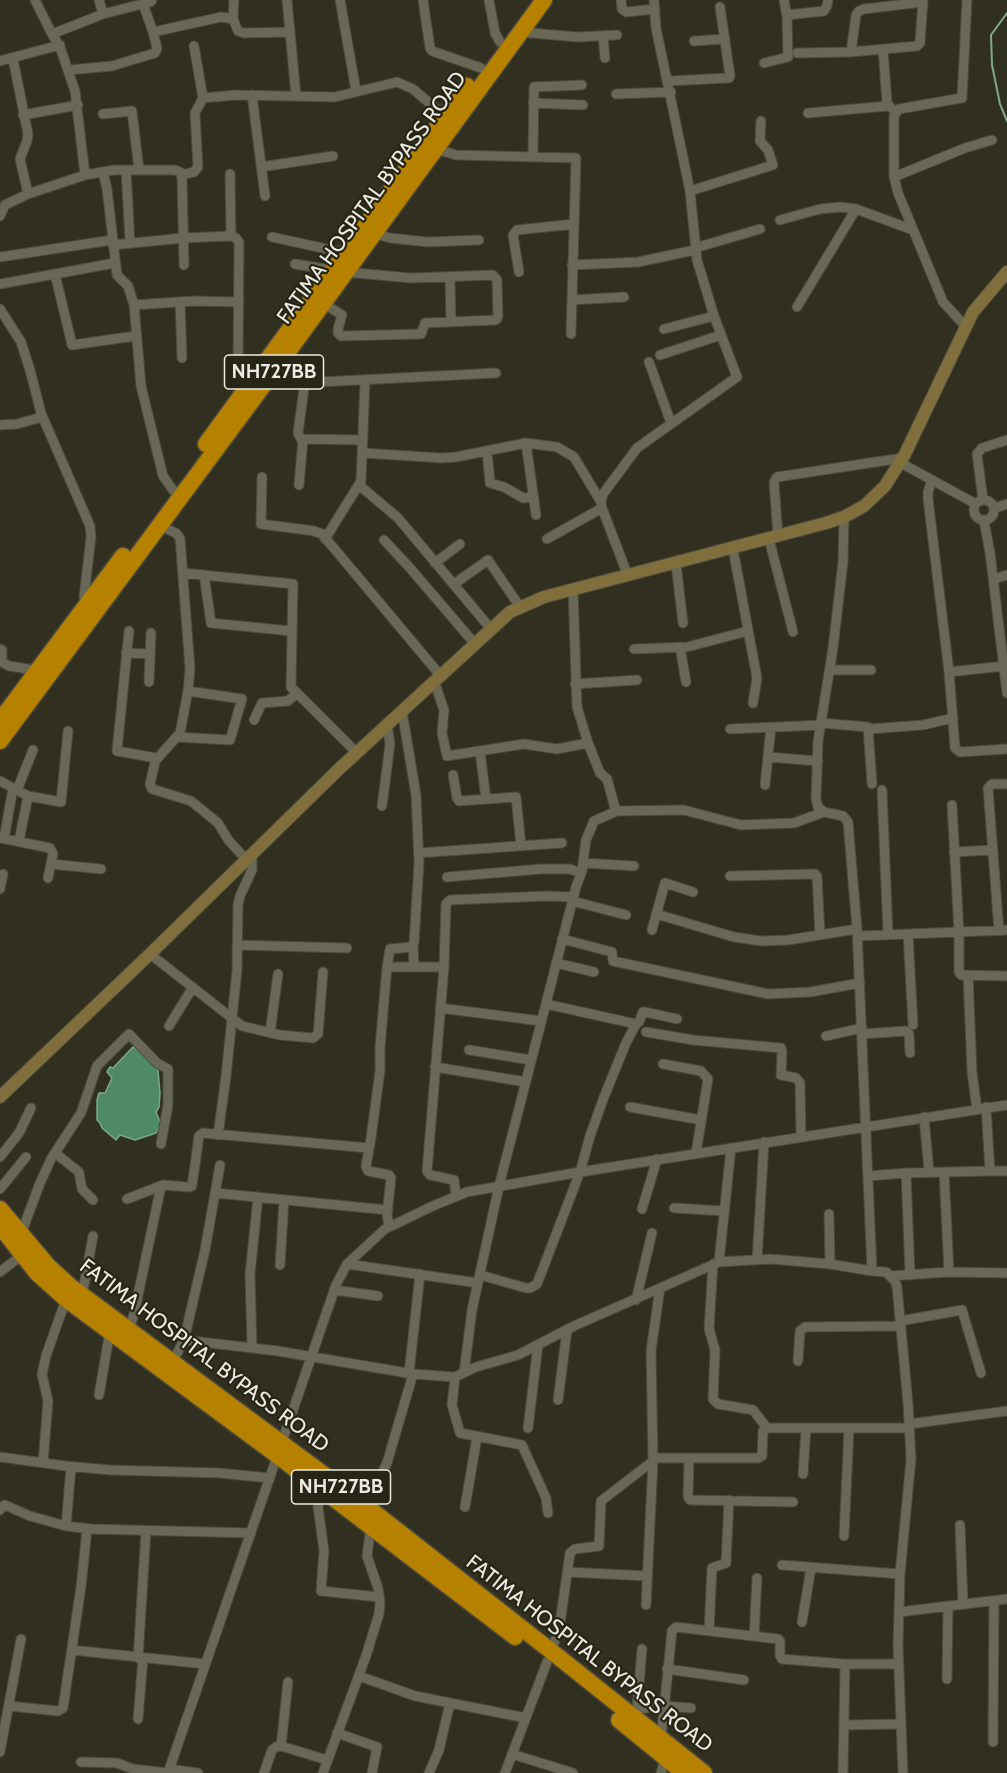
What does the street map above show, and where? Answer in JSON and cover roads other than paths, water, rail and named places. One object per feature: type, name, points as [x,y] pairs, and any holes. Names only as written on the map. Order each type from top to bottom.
[{"type":"highway","name":"FATIMA HOSPITAL BYPASS ROAD","points":[[239,409],[249,385],[339,271],[374,233],[436,149],[450,119],[481,68],[531,0]]},
{"type":"highway","name":"FATIMA HOSPITAL BYPASS ROAD","points":[[0,741],[86,606],[177,493],[239,409],[271,375],[323,303],[345,254],[544,0]]},
{"type":"highway","name":"FATIMA HOSPITAL BYPASS ROAD","points":[[0,721],[44,671],[160,526],[177,493]]},
{"type":"highway","name":"FATIMA HOSPITAL BYPASS ROAD","points":[[0,1209],[74,1297],[110,1331],[201,1390],[279,1448],[366,1506],[549,1656],[684,1773]]},
{"type":"highway","name":"FATIMA HOSPITAL BYPASS ROAD","points":[[0,1226],[38,1273],[129,1330],[172,1361],[201,1390]]},
{"type":"highway","name":"FATIMA HOSPITAL BYPASS ROAD","points":[[279,1448],[324,1491],[371,1526],[549,1656],[636,1713],[664,1754],[704,1773]]},
{"type":"main road","points":[[0,1097],[357,753],[510,612],[544,597],[774,538],[844,517],[864,506],[885,486],[901,460],[973,312],[1007,272]]},
{"type":"street","points":[[35,0],[60,45],[69,70],[78,105],[85,175]]},
{"type":"street","points":[[99,0],[103,14]]},
{"type":"street","points":[[234,0],[233,19],[238,31],[244,33],[290,32]]},
{"type":"street","points":[[287,0],[296,96]]},
{"type":"street","points":[[340,0],[356,91]]},
{"type":"street","points":[[423,0],[430,48],[481,68]]},
{"type":"street","points":[[489,0],[495,33],[500,42]]},
{"type":"street","points":[[602,505],[603,494],[632,452],[737,377],[714,316],[698,264],[690,192],[656,28],[654,5],[626,12],[622,9],[621,0]]},
{"type":"street","points":[[764,63],[788,57],[787,17],[784,0]]},
{"type":"street","points":[[808,113],[899,109],[962,98],[967,0]]},
{"type":"street","points":[[787,17],[790,14],[824,11],[830,1]]},
{"type":"street","points":[[797,53],[851,52],[919,45],[923,1],[859,11],[856,15],[851,52]]},
{"type":"street","points":[[52,34],[103,14],[148,2],[157,48],[155,52],[112,66],[69,70]]},
{"type":"street","points":[[668,81],[729,78],[720,7]]},
{"type":"street","points":[[153,32],[221,17],[233,19]]},
{"type":"street","points":[[520,32],[578,37],[617,35]]},
{"type":"street","points":[[603,36],[605,58]]},
{"type":"street","points":[[694,41],[725,39]]},
{"type":"street","points":[[0,61],[60,45]]},
{"type":"street","points":[[182,175],[194,172],[198,167],[195,113],[203,98],[195,46]]},
{"type":"street","points":[[883,49],[894,116],[894,177],[898,193],[943,302],[966,327]]},
{"type":"street","points":[[13,58],[28,138],[20,155],[20,164],[28,194]]},
{"type":"street","points":[[203,98],[252,95],[335,96],[397,82],[413,89],[450,119]]},
{"type":"street","points":[[533,156],[533,89],[536,86],[582,85]]},
{"type":"street","points":[[616,94],[670,92]]},
{"type":"street","points":[[252,95],[265,196]]},
{"type":"street","points":[[533,103],[583,105]]},
{"type":"street","points":[[23,115],[78,105]]},
{"type":"street","points":[[103,114],[129,110],[133,113],[139,170]]},
{"type":"street","points":[[690,192],[773,165],[768,150],[760,141],[761,121]]},
{"type":"street","points":[[894,177],[965,148],[992,140]]},
{"type":"street","points":[[436,149],[456,154],[576,158],[571,334]]},
{"type":"street","points":[[261,167],[333,156]]},
{"type":"street","points":[[126,170],[130,242]]},
{"type":"street","points":[[0,216],[5,205],[28,194],[85,175],[126,170],[175,170],[182,175],[184,265]]},
{"type":"street","points":[[103,172],[117,275],[128,286],[134,305],[141,386],[163,476],[177,493]]},
{"type":"street","points":[[230,174],[231,236]]},
{"type":"street","points":[[780,220],[832,207],[856,209],[913,230]]},
{"type":"street","points":[[797,307],[856,209]]},
{"type":"street","points":[[519,272],[513,235],[517,230],[574,224]]},
{"type":"street","points":[[573,265],[638,262],[695,249],[760,229]]},
{"type":"street","points":[[374,233],[390,238],[429,242],[479,240]]},
{"type":"street","points":[[0,257],[112,242],[231,236],[239,242],[238,369],[239,376],[249,385]]},
{"type":"street","points":[[272,237],[345,254]]},
{"type":"street","points":[[0,284],[115,263]]},
{"type":"street","points":[[295,264],[411,278],[493,275],[496,277],[498,317],[496,320],[425,323],[421,334],[339,336],[338,329],[342,315],[323,303]]},
{"type":"street","points":[[55,274],[72,345],[135,336]]},
{"type":"street","points":[[450,278],[451,322]]},
{"type":"street","points":[[572,300],[624,297]]},
{"type":"street","points":[[180,302],[182,358]]},
{"type":"street","points":[[134,305],[239,302]]},
{"type":"street","points":[[0,309],[21,342],[42,417],[90,526],[91,537],[84,597],[86,606]]},
{"type":"street","points":[[664,329],[714,316]]},
{"type":"street","points":[[660,355],[721,335]]},
{"type":"street","points":[[649,362],[671,423]]},
{"type":"street","points":[[271,375],[305,381],[365,381],[496,373]]},
{"type":"street","points":[[299,485],[302,441],[298,435],[305,381]]},
{"type":"street","points":[[325,538],[360,485],[365,381]]},
{"type":"street","points":[[0,425],[17,424],[42,417]]},
{"type":"street","points":[[302,441],[305,438],[363,440]]},
{"type":"street","points":[[1007,440],[982,448],[977,454],[980,502],[974,513],[978,519],[984,521],[991,518],[995,508],[1007,504]]},
{"type":"street","points":[[363,453],[442,458],[526,443],[557,447],[569,453],[578,463],[602,505],[628,576]]},
{"type":"street","points":[[526,443],[536,515]]},
{"type":"street","points":[[486,451],[490,483],[504,487],[523,498],[534,497]]},
{"type":"street","points":[[793,632],[774,538],[774,482],[777,477],[901,460],[932,480],[980,502],[992,503],[995,508]]},
{"type":"street","points":[[262,477],[261,524],[314,531],[325,538],[437,678],[444,710],[442,729],[446,754],[449,757],[524,744],[557,748],[588,743]]},
{"type":"street","points":[[932,480],[927,499],[957,751],[1007,749]]},
{"type":"street","points":[[360,485],[394,514],[491,629]]},
{"type":"street","points":[[547,539],[602,505]]},
{"type":"street","points":[[844,517],[843,562],[821,724],[816,799],[818,807],[824,812],[843,816],[848,822],[858,932],[872,1271]]},
{"type":"street","points":[[984,521],[1004,639],[1007,694]]},
{"type":"street","points":[[160,526],[176,533],[180,538],[189,653],[188,691],[180,734],[156,760],[150,784],[152,789],[191,801],[218,823],[229,841],[249,856],[252,870],[238,905],[237,970],[233,1019],[218,1135]]},
{"type":"street","points":[[384,540],[475,644]]},
{"type":"street","points":[[435,562],[459,544]]},
{"type":"street","points":[[733,549],[756,678],[753,703]]},
{"type":"street","points":[[454,584],[488,560],[520,607]]},
{"type":"street","points":[[676,564],[682,623]]},
{"type":"street","points":[[183,573],[293,584],[290,683],[296,694],[357,753]]},
{"type":"street","points":[[204,575],[211,623],[214,625],[291,631]]},
{"type":"street","points":[[994,579],[1007,575]]},
{"type":"street","points":[[573,590],[577,706],[588,743],[600,773],[607,779],[617,811]]},
{"type":"street","points":[[129,631],[116,749],[119,752],[154,756],[156,760]]},
{"type":"street","points":[[634,649],[695,645],[748,631]]},
{"type":"street","points":[[149,682],[151,633]]},
{"type":"street","points":[[680,647],[686,682]]},
{"type":"street","points":[[0,649],[2,662],[9,666],[44,671]]},
{"type":"street","points":[[126,653],[150,654]]},
{"type":"street","points":[[949,672],[1004,666]]},
{"type":"street","points":[[830,670],[871,670]]},
{"type":"street","points":[[575,684],[637,680]]},
{"type":"street","points":[[177,737],[230,740],[242,699],[188,691]]},
{"type":"street","points":[[254,720],[262,703],[288,701],[296,694]]},
{"type":"street","points":[[402,711],[416,795],[419,853],[413,945],[414,966]]},
{"type":"street","points":[[730,729],[821,724],[866,726],[869,729],[923,725],[953,718]]},
{"type":"street","points":[[382,806],[390,744],[387,725]]},
{"type":"street","points":[[765,785],[771,727]]},
{"type":"street","points":[[869,729],[872,784]]},
{"type":"street","points":[[0,781],[28,796],[59,803],[62,800],[68,731]]},
{"type":"street","points":[[33,750],[15,789],[2,839],[50,848],[53,854],[48,878]]},
{"type":"street","points":[[480,752],[486,799]]},
{"type":"street","points":[[768,757],[818,761]]},
{"type":"street","points":[[453,775],[458,800],[514,796],[517,798],[521,846]]},
{"type":"street","points":[[656,914],[747,939],[788,940],[858,932],[908,934],[1003,930],[988,788],[992,784],[1007,784]]},
{"type":"street","points":[[882,790],[888,934]]},
{"type":"street","points":[[19,841],[28,796]]},
{"type":"street","points":[[952,805],[959,972],[962,975],[1007,976]]},
{"type":"street","points":[[548,1513],[546,1498],[522,1445],[462,1434],[458,1430],[452,1405],[499,1186],[572,899],[582,868],[586,840],[594,821],[617,811],[684,810],[741,825],[794,823],[824,812]]},
{"type":"street","points":[[419,853],[562,843]]},
{"type":"street","points":[[954,852],[993,850]]},
{"type":"street","points":[[51,864],[101,869]]},
{"type":"street","points":[[447,877],[541,869],[634,866]]},
{"type":"street","points":[[0,889],[3,874]]},
{"type":"street","points":[[730,876],[815,874],[818,878],[820,935]]},
{"type":"street","points":[[652,930],[665,883],[693,892]]},
{"type":"street","points":[[456,1196],[454,1180],[430,1175],[427,1171],[444,966],[446,904],[450,900],[546,896],[572,899],[626,915]]},
{"type":"street","points":[[908,934],[913,1025]]},
{"type":"street","points":[[562,939],[612,952],[613,961],[768,994],[810,992],[860,983]]},
{"type":"street","points":[[237,945],[347,948]]},
{"type":"street","points":[[389,1227],[391,1178],[389,1175],[368,1171],[366,1166],[380,1071],[380,1047],[390,949],[413,945]]},
{"type":"street","points":[[150,954],[242,1026],[270,1033],[316,1037],[323,972]]},
{"type":"street","points":[[556,963],[594,972]]},
{"type":"street","points":[[387,967],[444,966]]},
{"type":"street","points":[[270,1033],[278,974]]},
{"type":"street","points":[[968,975],[972,1072],[981,1108],[990,1171]]},
{"type":"street","points":[[169,1026],[193,987]]},
{"type":"street","points":[[546,1004],[636,1024]]},
{"type":"street","points":[[440,1008],[541,1021]]},
{"type":"street","points":[[347,1264],[394,1272],[479,1279],[526,1288],[537,1284],[580,1172],[604,1097],[636,1024],[643,1012],[677,1019]]},
{"type":"street","points":[[826,1036],[862,1031],[906,1031],[909,1034],[910,1053]]},
{"type":"street","points":[[646,1032],[693,1040],[781,1048],[781,1075],[796,1078],[800,1083],[801,1137]]},
{"type":"street","points":[[21,1234],[40,1183],[55,1153],[81,1113],[97,1066],[129,1034],[157,1063],[168,1069],[168,1105],[161,1144]]},
{"type":"street","points":[[469,1050],[531,1060]]},
{"type":"street","points":[[663,1064],[701,1071],[708,1078],[696,1153]]},
{"type":"street","points":[[435,1067],[526,1082]]},
{"type":"street","points":[[168,1772],[334,1290],[347,1264],[365,1246],[389,1227],[467,1192],[764,1142],[1007,1105]]},
{"type":"street","points":[[630,1107],[701,1120]]},
{"type":"street","points":[[0,1157],[19,1133],[31,1108]]},
{"type":"street","points":[[924,1117],[929,1172]]},
{"type":"street","points":[[127,1199],[161,1186],[189,1187],[192,1185],[199,1136],[203,1133],[369,1148]]},
{"type":"street","points":[[757,1260],[764,1142]]},
{"type":"street","points":[[731,1148],[709,1329],[715,1350],[714,1402],[753,1410],[767,1428]]},
{"type":"street","points":[[55,1153],[77,1170],[82,1189],[93,1200]]},
{"type":"street","points":[[0,1189],[26,1157]]},
{"type":"street","points":[[642,1209],[657,1160]]},
{"type":"street","points":[[172,1361],[184,1340],[205,1250],[220,1165]]},
{"type":"street","points":[[869,1176],[1007,1170]]},
{"type":"street","points":[[944,1172],[949,1272]]},
{"type":"street","points":[[906,1173],[910,1274]]},
{"type":"street","points":[[129,1330],[161,1186]]},
{"type":"street","points":[[215,1193],[388,1210]]},
{"type":"street","points":[[252,1347],[250,1274],[258,1197]]},
{"type":"street","points":[[280,1265],[284,1200]]},
{"type":"street","points":[[674,1208],[724,1211]]},
{"type":"street","points":[[829,1214],[830,1264]]},
{"type":"street","points":[[636,1300],[652,1233]]},
{"type":"street","points":[[43,1463],[48,1401],[42,1374],[46,1356],[74,1297],[93,1236]]},
{"type":"street","points":[[0,1272],[22,1255]]},
{"type":"street","points":[[184,1340],[252,1347],[444,1378],[460,1375],[476,1367],[518,1355],[567,1330],[716,1263],[757,1260],[830,1264],[886,1272],[895,1281],[897,1287],[911,1460],[900,1574],[899,1612],[898,1664],[903,1773]]},
{"type":"street","points":[[890,1276],[949,1272],[1007,1273]]},
{"type":"street","points":[[366,1506],[387,1463],[411,1373],[420,1274]]},
{"type":"street","points":[[646,1605],[653,1460],[651,1351],[660,1288]]},
{"type":"street","points":[[334,1290],[378,1296]]},
{"type":"street","points":[[798,1361],[800,1331],[805,1327],[901,1324],[962,1310],[981,1373]]},
{"type":"street","points":[[558,1400],[567,1330]]},
{"type":"street","points":[[99,1395],[110,1331]]},
{"type":"street","points":[[528,1428],[538,1345]]},
{"type":"street","points":[[767,1428],[909,1426],[1007,1411]]},
{"type":"street","points":[[505,1773],[559,1630],[572,1550],[599,1546],[601,1501],[653,1460],[761,1457],[764,1431],[767,1428]]},
{"type":"street","points":[[803,1474],[806,1428]]},
{"type":"street","points":[[844,1536],[849,1428]]},
{"type":"street","points":[[465,1507],[477,1437]]},
{"type":"street","points":[[0,1457],[71,1467],[219,1473],[270,1478]]},
{"type":"street","points":[[689,1458],[688,1498],[793,1502]]},
{"type":"street","points":[[66,1526],[71,1467]]},
{"type":"street","points":[[324,1491],[319,1499],[318,1507],[324,1551],[321,1591],[379,1597]]},
{"type":"street","points":[[709,1631],[712,1568],[726,1563],[729,1500]]},
{"type":"street","points":[[0,1510],[5,1505],[30,1516],[87,1529],[251,1533]]},
{"type":"street","points":[[323,1773],[379,1614],[378,1588],[367,1556],[371,1526]]},
{"type":"street","points":[[960,1526],[963,1604]]},
{"type":"street","points":[[5,1710],[58,1712],[62,1710],[87,1529]]},
{"type":"street","points":[[138,1719],[146,1531]]},
{"type":"street","points":[[782,1565],[900,1574]]},
{"type":"street","points":[[802,1622],[812,1568]]},
{"type":"street","points":[[567,1572],[647,1576]]},
{"type":"street","points":[[754,1636],[757,1578]]},
{"type":"street","points":[[899,1612],[1007,1599]]},
{"type":"street","points":[[993,1742],[994,1601]]},
{"type":"street","points":[[947,1679],[948,1606]]},
{"type":"street","points":[[664,1754],[665,1706],[673,1628],[779,1640],[782,1659],[845,1664],[898,1664]]},
{"type":"street","points":[[0,1752],[5,1710],[21,1640]]},
{"type":"street","points":[[642,1648],[636,1713],[665,1706],[691,1708]]},
{"type":"street","points":[[72,1650],[205,1664]]},
{"type":"street","points":[[843,1773],[845,1664]]},
{"type":"street","points":[[668,1669],[744,1680]]},
{"type":"street","points":[[359,1676],[415,1696],[526,1718]]},
{"type":"street","points":[[281,1746],[288,1682]]},
{"type":"street","points":[[429,1773],[439,1750],[450,1703]]},
{"type":"street","points":[[844,1725],[901,1724]]},
{"type":"street","points":[[337,1733],[377,1747],[372,1773]]},
{"type":"street","points":[[264,1773],[272,1750],[276,1747],[281,1746],[327,1760]]},
{"type":"street","points":[[512,1754],[573,1773]]},
{"type":"street","points":[[81,1762],[117,1762],[133,1769],[198,1773]]},
{"type":"waterway","points":[[1007,13],[991,35],[992,65],[1000,104],[1007,121]]}]
